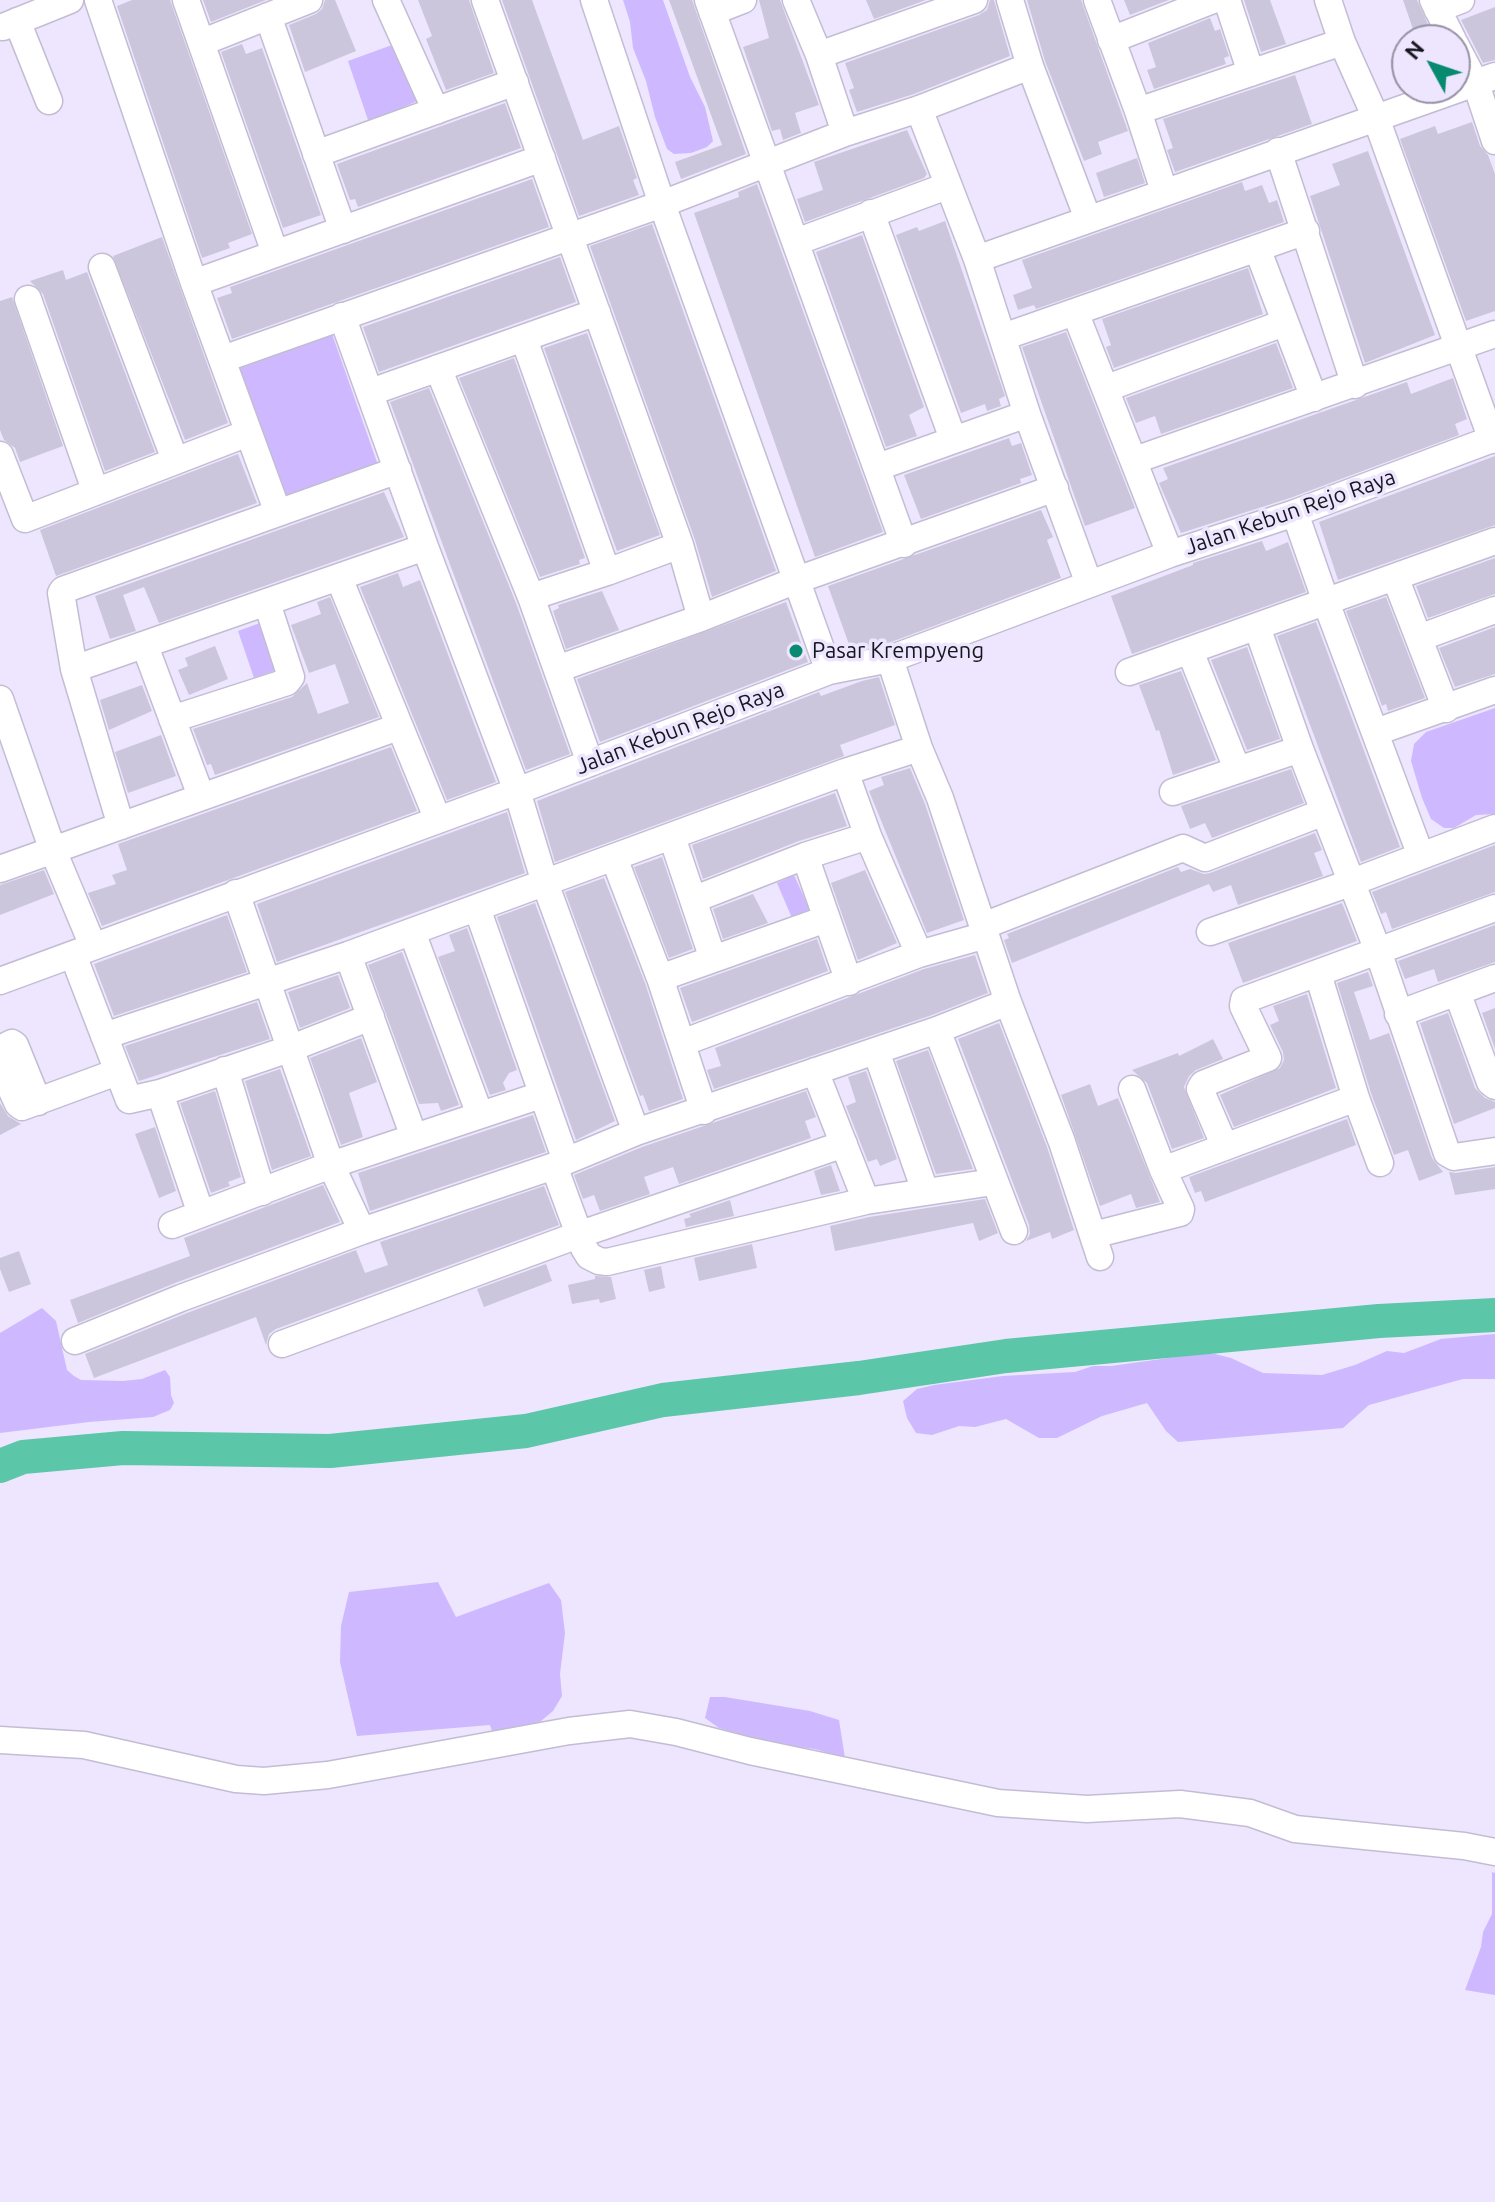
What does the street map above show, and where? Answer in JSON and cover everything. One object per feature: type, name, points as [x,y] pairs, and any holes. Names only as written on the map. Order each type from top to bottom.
[{"type":"street","points":[[49,101],[8,24],[70,0]]},
{"type":"street","points":[[98,0],[194,283],[278,513]]},
{"type":"street","points":[[186,0],[275,253]]},
{"type":"street","points":[[203,42],[309,0]]},
{"type":"street","points":[[386,0],[436,111]]},
{"type":"street","points":[[485,0],[680,545],[701,618]]},
{"type":"street","points":[[594,0],[662,204],[829,671]]},
{"type":"street","points":[[743,0],[710,6],[904,544]]},
{"type":"street","points":[[796,0],[819,55],[845,133]]},
{"type":"street","points":[[819,55],[926,8],[974,0]]},
{"type":"street","points":[[1010,0],[1030,66],[1088,219]]},
{"type":"street","points":[[1097,0],[1164,191]]},
{"type":"street","points":[[1111,40],[1213,0]]},
{"type":"street","points":[[1227,0],[1251,73]]},
{"type":"street","points":[[1328,0],[1342,42],[1376,118],[1493,439]]},
{"type":"street","points":[[1445,24],[1435,5],[1461,0]]},
{"type":"street","points":[[268,16],[343,230]]},
{"type":"street","points":[[1138,111],[1342,42]]},
{"type":"street","points":[[1471,63],[1485,80],[1495,141]]},
{"type":"street","points":[[223,359],[662,204],[1030,66]]},
{"type":"street","points":[[977,259],[1485,80]]},
{"type":"street","points":[[316,154],[515,82]]},
{"type":"street","points":[[919,109],[977,259],[1027,414],[1089,584]]},
{"type":"street","points":[[1278,151],[1355,385]]},
{"type":"street","points":[[194,283],[542,158]]},
{"type":"street","points":[[796,242],[947,186]]},
{"type":"street","points":[[871,213],[953,439]]},
{"type":"street","points":[[1003,337],[1306,231]]},
{"type":"street","points":[[1257,248],[1314,398]]},
{"type":"street","points":[[102,267],[175,460]]},
{"type":"street","points":[[28,299],[95,490]]},
{"type":"street","points":[[371,392],[597,312]]},
{"type":"street","points":[[1075,312],[1170,554]]},
{"type":"street","points":[[342,316],[517,791],[545,883],[636,1132]]},
{"type":"street","points":[[1107,388],[1284,323]]},
{"type":"street","points":[[1135,460],[1495,334]]},
{"type":"street","points":[[524,339],[607,572]]},
{"type":"street","points":[[438,368],[531,597],[590,763]]},
{"type":"street","points":[[878,467],[1027,414]]},
{"type":"street","points":[[0,455],[25,519],[248,433]]},
{"type":"street","name":"Jalan Kebun Rejo Raya","points":[[0,981],[517,791],[829,671],[890,659],[1170,554],[1295,513],[1493,439]]},
{"type":"street","points":[[121,826],[74,669],[60,597],[63,590],[398,470]]},
{"type":"street","points":[[557,669],[1055,488]]},
{"type":"street","points":[[1295,513],[1421,856]]},
{"type":"street","points":[[1129,672],[1495,541]]},
{"type":"street","points":[[531,597],[680,545]]},
{"type":"street","points":[[74,669],[425,547]]},
{"type":"street","points":[[1395,577],[1446,709]]},
{"type":"street","points":[[339,578],[438,820]]},
{"type":"street","points":[[172,719],[287,682],[291,677],[267,603]]},
{"type":"street","points":[[1419,638],[1495,610]]},
{"type":"street","points":[[1257,627],[1350,883],[1378,951],[1447,1153],[1454,1157],[1495,1151]]},
{"type":"street","points":[[145,646],[201,796]]},
{"type":"street","points":[[1190,651],[1237,769]]},
{"type":"street","points":[[890,659],[1008,1002],[1062,1142],[1097,1246],[1180,1213],[1181,1209],[1132,1089]]},
{"type":"street","points":[[1376,732],[1495,690]]},
{"type":"street","points":[[0,699],[52,848],[83,950],[104,1036],[128,1100],[160,1093],[289,1049],[371,1017]]},
{"type":"street","points":[[0,869],[398,727]]},
{"type":"street","points":[[104,1036],[348,955],[845,772],[919,748]]},
{"type":"street","points":[[1173,792],[1300,749]]},
{"type":"street","points":[[845,772],[868,836],[919,954]]},
{"type":"street","points":[[682,1043],[984,930],[1183,848],[1205,858],[1324,812]]},
{"type":"street","points":[[1210,932],[1495,828]]},
{"type":"street","points":[[695,899],[805,856],[868,836]]},
{"type":"street","points":[[672,837],[713,959]]},
{"type":"street","points":[[805,856],[849,982]]},
{"type":"street","points":[[614,858],[660,978],[704,1111]]},
{"type":"street","points":[[236,893],[331,1165],[362,1231]]},
{"type":"street","points":[[477,908],[541,1095],[578,1235],[589,1256],[607,1262],[866,1201],[993,1182]]},
{"type":"street","points":[[1225,1147],[1200,1089],[1203,1084],[1268,1058],[1243,1006],[1244,1000],[1495,908]]},
{"type":"street","points":[[660,978],[826,919]]},
{"type":"street","points":[[412,932],[480,1115]]},
{"type":"street","points":[[348,955],[414,1137]]},
{"type":"street","points":[[1318,974],[1356,1098],[1380,1163]]},
{"type":"street","points":[[1398,1014],[1495,978]]},
{"type":"street","points":[[1457,992],[1490,1082],[1495,1086]]},
{"type":"street","points":[[75,1341],[362,1231],[560,1163],[636,1132],[937,1030],[1008,1002]]},
{"type":"street","points":[[937,1030],[1014,1231]]},
{"type":"street","points":[[0,1049],[12,1043],[15,1045],[38,1102]]},
{"type":"street","points":[[876,1051],[925,1191]]},
{"type":"street","points":[[0,1065],[22,1107],[117,1072]]},
{"type":"street","points":[[225,1070],[262,1192]]},
{"type":"street","points":[[815,1071],[866,1201]]},
{"type":"street","points":[[160,1093],[201,1214]]},
{"type":"street","points":[[172,1225],[331,1165],[541,1095]]},
{"type":"street","points":[[1163,1170],[1356,1098]]},
{"type":"street","points":[[282,1344],[578,1235],[844,1144]]},
{"type":"street","points":[[0,1740],[84,1745],[236,1779],[264,1781],[328,1775],[569,1731],[630,1724],[998,1803],[1087,1809],[1180,1804],[1250,1813],[1295,1829],[1464,1846],[1495,1852]]},
{"type":"shaded area","points":[[623,0],[663,0],[690,77],[705,107],[713,141],[707,147],[691,153],[674,154],[667,149],[633,48]]},
{"type":"shaded area","points":[[392,45],[417,101],[369,123],[348,61]]},
{"type":"shaded area","points":[[331,331],[378,465],[275,501],[228,366]]},
{"type":"shaded area","points":[[260,623],[277,670],[254,678],[238,631]]},
{"type":"shaded area","points":[[1495,708],[1495,814],[1476,815],[1454,828],[1444,828],[1431,819],[1422,798],[1411,761],[1414,744],[1426,732]]},
{"type":"shaded area","points":[[794,875],[810,910],[792,918],[777,883]]},
{"type":"shaded area","points":[[42,1308],[56,1321],[67,1370],[74,1376],[81,1380],[123,1381],[142,1379],[165,1370],[170,1377],[174,1403],[170,1410],[153,1417],[0,1433],[0,1333]]},
{"type":"shaded area","points":[[1495,1334],[1495,1379],[1463,1379],[1369,1405],[1343,1428],[1178,1442],[1166,1431],[1147,1403],[1102,1416],[1057,1438],[1039,1438],[1006,1419],[975,1427],[959,1426],[932,1435],[916,1433],[907,1418],[903,1401],[917,1389],[934,1385],[1003,1376],[1075,1372],[1093,1366],[1197,1354],[1231,1358],[1263,1373],[1322,1375],[1387,1351],[1404,1353],[1441,1339]]},
{"type":"shaded area","points":[[438,1582],[456,1617],[549,1583],[561,1600],[565,1633],[560,1674],[562,1696],[553,1711],[535,1726],[493,1734],[490,1725],[357,1736],[340,1662],[341,1626],[349,1592]]},
{"type":"shaded area","points":[[710,1697],[810,1711],[839,1720],[845,1758],[815,1749],[773,1744],[719,1728],[705,1718]]},
{"type":"shaded area","points":[[1492,1872],[1495,1873],[1495,1995],[1465,1990],[1481,1947],[1483,1932],[1492,1914]]},
{"type":"building","points":[[132,0],[170,0],[252,234],[228,243],[230,248],[202,258],[117,6]]},
{"type":"building","points":[[203,0],[266,0],[211,22]]},
{"type":"building","points":[[325,0],[335,0],[356,51],[305,72],[289,25],[316,14]]},
{"type":"building","points":[[418,0],[469,0],[494,73],[446,90],[426,39],[432,36]]},
{"type":"building","points":[[502,0],[532,0],[583,140],[619,126],[637,178],[633,180],[639,195],[579,216]]},
{"type":"building","points":[[669,0],[692,0],[746,154],[681,179],[675,162],[722,145]]},
{"type":"building","points":[[759,0],[780,0],[819,105],[795,113],[801,133],[783,140],[780,129],[772,131],[743,47],[769,38]]},
{"type":"building","points":[[866,0],[926,0],[874,19]]},
{"type":"building","points":[[990,0],[994,0],[1010,56],[914,94],[857,112],[849,90],[854,88],[845,63],[979,15],[987,10]]},
{"type":"building","points":[[1027,0],[1081,0],[1128,131],[1098,142],[1102,154],[1084,161],[1045,61]]},
{"type":"building","points":[[1124,0],[1169,0],[1130,15]]},
{"type":"building","points":[[1244,0],[1270,0],[1286,44],[1261,52]]},
{"type":"building","points":[[1403,0],[1417,0],[1428,24],[1411,24]]},
{"type":"building","points":[[1495,7],[1495,60],[1483,63],[1471,40],[1471,24],[1463,24],[1461,20]]},
{"type":"building","points":[[1210,18],[1215,31],[1220,29],[1229,56],[1224,58],[1226,64],[1154,89],[1147,70],[1156,67],[1148,43]]},
{"type":"building","points":[[242,44],[246,54],[262,48],[321,215],[283,228],[221,52]]},
{"type":"building","points":[[1295,75],[1312,124],[1175,172],[1167,150],[1173,148],[1163,119]]},
{"type":"building","points":[[505,103],[521,148],[358,207],[355,199],[350,200],[337,164]]},
{"type":"building","points":[[1472,122],[1495,174],[1495,311],[1466,321],[1400,139],[1435,126],[1438,134]]},
{"type":"building","points":[[907,130],[927,174],[924,178],[805,222],[797,199],[823,190],[814,162]]},
{"type":"building","points":[[1368,151],[1435,335],[1365,363],[1310,196],[1340,185],[1332,164]]},
{"type":"building","points":[[1137,158],[1145,183],[1104,197],[1096,173]]},
{"type":"building","points":[[532,179],[549,227],[232,339],[217,298],[232,293],[230,287]]},
{"type":"building","points":[[1242,182],[1245,191],[1262,185],[1269,203],[1277,200],[1284,222],[1036,309],[1034,305],[1018,310],[1013,295],[1032,288],[1022,260]]},
{"type":"building","points":[[757,184],[883,532],[815,557],[694,213],[739,197],[738,192]]},
{"type":"building","points":[[945,221],[1005,396],[999,399],[1001,406],[987,411],[985,404],[961,413],[896,235],[917,227],[919,231]]},
{"type":"building","points":[[652,224],[776,571],[712,597],[695,540],[590,246]]},
{"type":"building","points":[[862,235],[924,407],[909,415],[917,436],[886,447],[816,252]]},
{"type":"building","points":[[162,237],[228,423],[185,440],[113,256]]},
{"type":"building","points":[[560,257],[576,302],[379,372],[363,327]]},
{"type":"building","points":[[1248,268],[1263,314],[1114,368],[1106,347],[1111,345],[1102,319]]},
{"type":"building","points":[[63,270],[66,280],[87,272],[155,452],[105,471],[43,294],[30,281]]},
{"type":"building","points":[[12,297],[63,446],[20,462],[15,448],[4,440],[0,430],[0,301]]},
{"type":"building","points":[[1066,332],[1135,508],[1085,526],[1022,347]]},
{"type":"building","points":[[587,333],[660,535],[617,551],[544,348]]},
{"type":"building","points":[[1276,343],[1293,388],[1161,434],[1155,416],[1136,423],[1126,398]]},
{"type":"building","points":[[514,358],[585,558],[579,560],[580,564],[540,577],[459,378]]},
{"type":"building","points":[[1453,378],[1467,419],[1455,424],[1459,435],[1290,498],[1181,533],[1159,483],[1168,479],[1163,468],[1407,382],[1411,394]]},
{"type":"building","points":[[429,388],[516,603],[570,754],[526,770],[390,402]]},
{"type":"building","points":[[1009,438],[1012,446],[1021,443],[1032,475],[1020,479],[1021,483],[921,519],[904,475]]},
{"type":"building","points":[[238,454],[257,503],[56,576],[40,530]]},
{"type":"building","points":[[1495,456],[1495,525],[1338,580],[1319,522]]},
{"type":"building","points":[[384,492],[404,537],[159,623],[144,587],[123,595],[136,631],[110,639],[95,596]]},
{"type":"building","points":[[1041,510],[1053,537],[1047,540],[1061,578],[886,644],[851,650],[828,586]]},
{"type":"building","points":[[1262,541],[1266,551],[1288,542],[1306,592],[1132,654],[1111,596],[1193,563]]},
{"type":"building","points":[[1495,558],[1495,594],[1428,618],[1416,586]]},
{"type":"building","points":[[398,573],[403,587],[420,580],[496,782],[447,800],[360,587]]},
{"type":"building","points":[[602,591],[619,630],[566,649],[553,611],[559,608],[558,605]]},
{"type":"building","points":[[330,597],[379,717],[215,775],[211,764],[207,765],[193,729],[292,697],[307,683],[318,714],[349,703],[335,664],[309,673],[291,625],[321,614],[317,602]]},
{"type":"building","points":[[1386,597],[1425,698],[1388,711],[1386,704],[1382,706],[1346,611]]},
{"type":"building","points":[[786,602],[808,662],[600,742],[577,679]]},
{"type":"building","points":[[1316,622],[1400,847],[1361,862],[1277,636]]},
{"type":"building","points":[[1495,627],[1495,674],[1455,687],[1439,648]]},
{"type":"building","points":[[215,646],[228,679],[189,695],[178,670],[188,666],[185,658]]},
{"type":"building","points":[[1247,647],[1280,739],[1247,750],[1211,660]]},
{"type":"building","points":[[1181,671],[1216,760],[1173,775],[1159,730],[1156,731],[1139,685]]},
{"type":"building","points":[[879,677],[895,725],[840,745],[844,756],[555,862],[537,801],[819,692],[821,696]]},
{"type":"building","points":[[142,685],[152,711],[109,730],[100,700]]},
{"type":"building","points":[[161,735],[176,776],[128,793],[115,752]]},
{"type":"building","points":[[391,747],[417,811],[102,926],[88,893],[116,884],[112,875],[127,870],[118,844]]},
{"type":"building","points":[[910,768],[964,920],[927,933],[869,791],[884,785],[881,777]]},
{"type":"building","points":[[1291,769],[1304,803],[1212,838],[1205,823],[1190,829],[1181,806]]},
{"type":"building","points":[[835,793],[847,826],[799,841],[703,879],[692,845]]},
{"type":"building","points":[[507,812],[525,873],[277,962],[257,904]]},
{"type":"building","points":[[1315,833],[1322,850],[1314,853],[1323,876],[1238,905],[1231,885],[1213,892],[1209,884],[1012,963],[1004,940],[1009,938],[1007,934],[1178,867],[1181,872],[1190,869],[1210,873]]},
{"type":"building","points":[[1495,845],[1495,892],[1392,929],[1386,912],[1381,914],[1372,892]]},
{"type":"building","points":[[662,857],[693,949],[669,958],[634,867]]},
{"type":"building","points":[[44,870],[54,894],[0,915],[0,885]]},
{"type":"building","points":[[865,870],[897,943],[858,960],[831,883]]},
{"type":"building","points":[[604,878],[645,983],[683,1099],[649,1111],[643,1095],[640,1096],[565,892]]},
{"type":"building","points":[[753,894],[768,923],[723,939],[713,909]]},
{"type":"building","points":[[535,903],[615,1121],[576,1140],[497,917]]},
{"type":"building","points":[[1342,903],[1357,941],[1243,983],[1228,943]]},
{"type":"building","points":[[227,915],[247,972],[114,1016],[94,964]]},
{"type":"building","points":[[1495,925],[1495,962],[1438,982],[1434,969],[1405,979],[1398,961]]},
{"type":"building","points":[[467,928],[517,1070],[509,1073],[503,1083],[506,1090],[490,1095],[438,957],[455,951],[449,935]]},
{"type":"building","points":[[817,939],[828,971],[692,1022],[680,988]]},
{"type":"building","points":[[402,952],[459,1105],[441,1111],[438,1103],[419,1104],[368,965]]},
{"type":"building","points":[[975,955],[988,993],[714,1089],[707,1070],[721,1066],[715,1048],[924,969]]},
{"type":"building","points":[[1368,972],[1373,986],[1354,992],[1370,1040],[1389,1033],[1432,1158],[1443,1172],[1419,1181],[1408,1150],[1394,1155],[1337,983]]},
{"type":"building","points":[[338,975],[350,1008],[300,1028],[288,992]]},
{"type":"building","points":[[1307,994],[1336,1088],[1234,1127],[1220,1095],[1280,1068],[1284,1060],[1283,1052],[1270,1025],[1279,1021],[1273,1006]]},
{"type":"building","points":[[257,1002],[270,1039],[139,1081],[125,1046]]},
{"type":"building","points":[[1495,1008],[1495,1049],[1482,1013]]},
{"type":"building","points":[[1448,1013],[1475,1088],[1485,1098],[1495,1102],[1495,1108],[1454,1124],[1420,1023]]},
{"type":"building","points":[[999,1023],[1047,1147],[1074,1230],[1052,1239],[1050,1232],[1026,1241],[1030,1234],[1029,1225],[958,1039]]},
{"type":"building","points":[[361,1038],[377,1082],[349,1093],[363,1137],[341,1145],[310,1058]]},
{"type":"building","points":[[1213,1039],[1223,1059],[1196,1070],[1184,1087],[1204,1138],[1172,1149],[1147,1083],[1132,1070],[1178,1053],[1179,1056]]},
{"type":"building","points":[[928,1050],[973,1169],[936,1174],[896,1061]]},
{"type":"building","points":[[280,1069],[311,1156],[272,1170],[245,1081]]},
{"type":"building","points":[[866,1071],[897,1159],[880,1166],[877,1159],[868,1162],[846,1106],[856,1102],[848,1077]]},
{"type":"building","points":[[1090,1084],[1098,1106],[1118,1098],[1160,1202],[1136,1208],[1131,1194],[1100,1206],[1061,1095]]},
{"type":"building","points":[[215,1091],[241,1177],[228,1182],[230,1186],[211,1193],[180,1103]]},
{"type":"building","points":[[806,1091],[816,1117],[805,1121],[811,1138],[679,1184],[673,1167],[644,1177],[650,1194],[600,1211],[594,1195],[583,1199],[574,1175],[642,1147]]},
{"type":"building","points":[[0,1103],[8,1116],[21,1124],[0,1135]]},
{"type":"building","points":[[533,1115],[546,1152],[370,1211],[358,1173]]},
{"type":"building","points":[[1347,1119],[1356,1145],[1205,1202],[1201,1191],[1195,1193],[1189,1177]]},
{"type":"building","points":[[155,1127],[176,1191],[159,1198],[135,1134]]},
{"type":"building","points":[[831,1165],[840,1191],[821,1195],[814,1171]]},
{"type":"building","points":[[1495,1167],[1495,1189],[1455,1195],[1449,1172]]},
{"type":"building","points":[[323,1185],[340,1222],[175,1283],[78,1323],[70,1300],[190,1256],[184,1238]]},
{"type":"building","points":[[544,1186],[559,1225],[276,1329],[269,1334],[266,1345],[256,1317],[94,1378],[85,1354],[356,1250],[365,1273],[388,1265],[380,1242]]},
{"type":"building","points":[[985,1199],[998,1233],[979,1241],[973,1223],[835,1251],[830,1226]]},
{"type":"building","points":[[730,1200],[734,1216],[686,1227],[684,1219],[691,1217],[689,1214]]},
{"type":"building","points":[[752,1244],[757,1268],[699,1281],[694,1258]]},
{"type":"building","points":[[19,1251],[31,1284],[9,1292],[0,1269],[0,1258]]},
{"type":"building","points":[[546,1264],[552,1281],[484,1307],[477,1289]]},
{"type":"building","points":[[661,1266],[665,1288],[649,1292],[644,1270]]},
{"type":"building","points":[[595,1276],[611,1277],[616,1299],[572,1304],[568,1285],[595,1279]]},
{"type":"waterway","points":[[0,1466],[23,1457],[123,1448],[330,1451],[526,1431],[663,1400],[859,1378],[1006,1356],[1379,1321],[1495,1315]]},
{"type":"place","name":"Pasar Krempyeng","points":[[796,651]]}]
